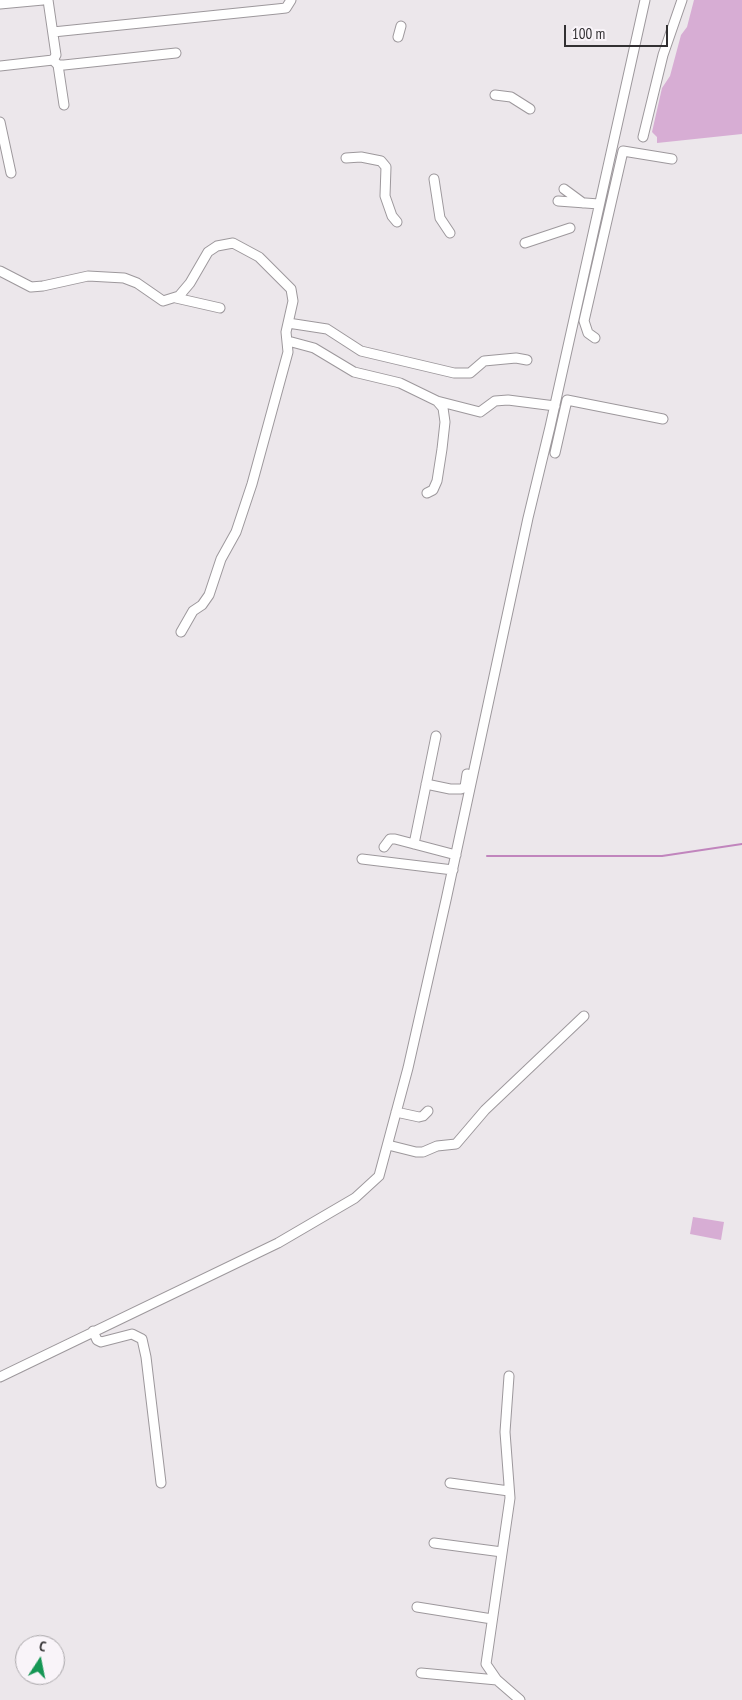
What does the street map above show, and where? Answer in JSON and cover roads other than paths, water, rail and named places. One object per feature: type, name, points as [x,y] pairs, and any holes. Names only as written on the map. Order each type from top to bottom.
[{"type":"street","points":[[0,4],[43,0]]},
{"type":"street","points":[[48,0],[56,63],[64,104]]},
{"type":"street","points":[[53,32],[286,8],[290,0]]},
{"type":"street","points":[[0,1377],[278,1243],[355,1198],[379,1176],[388,1146],[453,870],[468,786],[645,0]]},
{"type":"street","points":[[643,136],[663,55],[682,0]]},
{"type":"street","points":[[398,37],[401,26]]},
{"type":"street","points":[[0,66],[176,53]]},
{"type":"street","points":[[495,96],[511,97],[530,109]]},
{"type":"street","points":[[0,122],[11,173]]},
{"type":"street","points":[[596,338],[588,333],[584,321],[623,151],[672,159]]},
{"type":"street","points":[[346,158],[361,157],[381,161],[386,167],[385,196],[392,216],[397,222]]},
{"type":"street","points":[[434,179],[440,218],[450,233]]},
{"type":"street","points":[[564,189],[596,214]]},
{"type":"street","points":[[558,201],[599,204]]},
{"type":"street","points":[[525,243],[570,228]]},
{"type":"street","points":[[176,298],[190,283],[208,252],[217,246],[233,243],[259,257],[291,289],[293,301],[288,323],[288,352],[261,456],[236,532],[221,560],[209,595],[202,605],[193,611],[181,632]]},
{"type":"street","points":[[0,271],[31,287],[43,286],[82,276],[124,278],[137,283],[154,297],[163,301],[176,298],[220,308]]},
{"type":"street","points":[[288,323],[327,329],[361,351],[454,373],[470,373],[484,361],[516,358],[528,360]]},
{"type":"street","points":[[288,341],[314,348],[354,372],[400,382],[437,401],[480,412],[496,401],[508,400],[555,406]]},
{"type":"street","points":[[555,454],[567,400],[663,419]]},
{"type":"street","points":[[427,493],[432,490],[437,481],[445,422],[443,408],[437,401]]},
{"type":"street","points":[[414,844],[436,736]]},
{"type":"street","points":[[467,774],[468,786]]},
{"type":"street","points":[[426,784],[450,789],[468,786]]},
{"type":"street","points":[[384,847],[390,840],[456,855]]},
{"type":"street","points":[[362,860],[453,870]]},
{"type":"street","points":[[388,1146],[423,1152],[437,1146],[456,1144],[484,1110],[584,1016]]},
{"type":"street","points":[[396,1112],[419,1117],[428,1111]]},
{"type":"street","points":[[93,1331],[97,1340],[101,1342],[132,1334],[142,1340],[146,1357],[161,1483]]},
{"type":"street","points":[[509,1376],[505,1432],[510,1498],[486,1664],[497,1680],[520,1700]]},
{"type":"street","points":[[450,1483],[509,1491]]},
{"type":"street","points":[[434,1544],[502,1552]]},
{"type":"street","points":[[417,1607],[492,1619]]},
{"type":"street","points":[[421,1673],[497,1680]]},
{"type":"waterway","points":[[487,856],[662,856],[742,844]]}]
